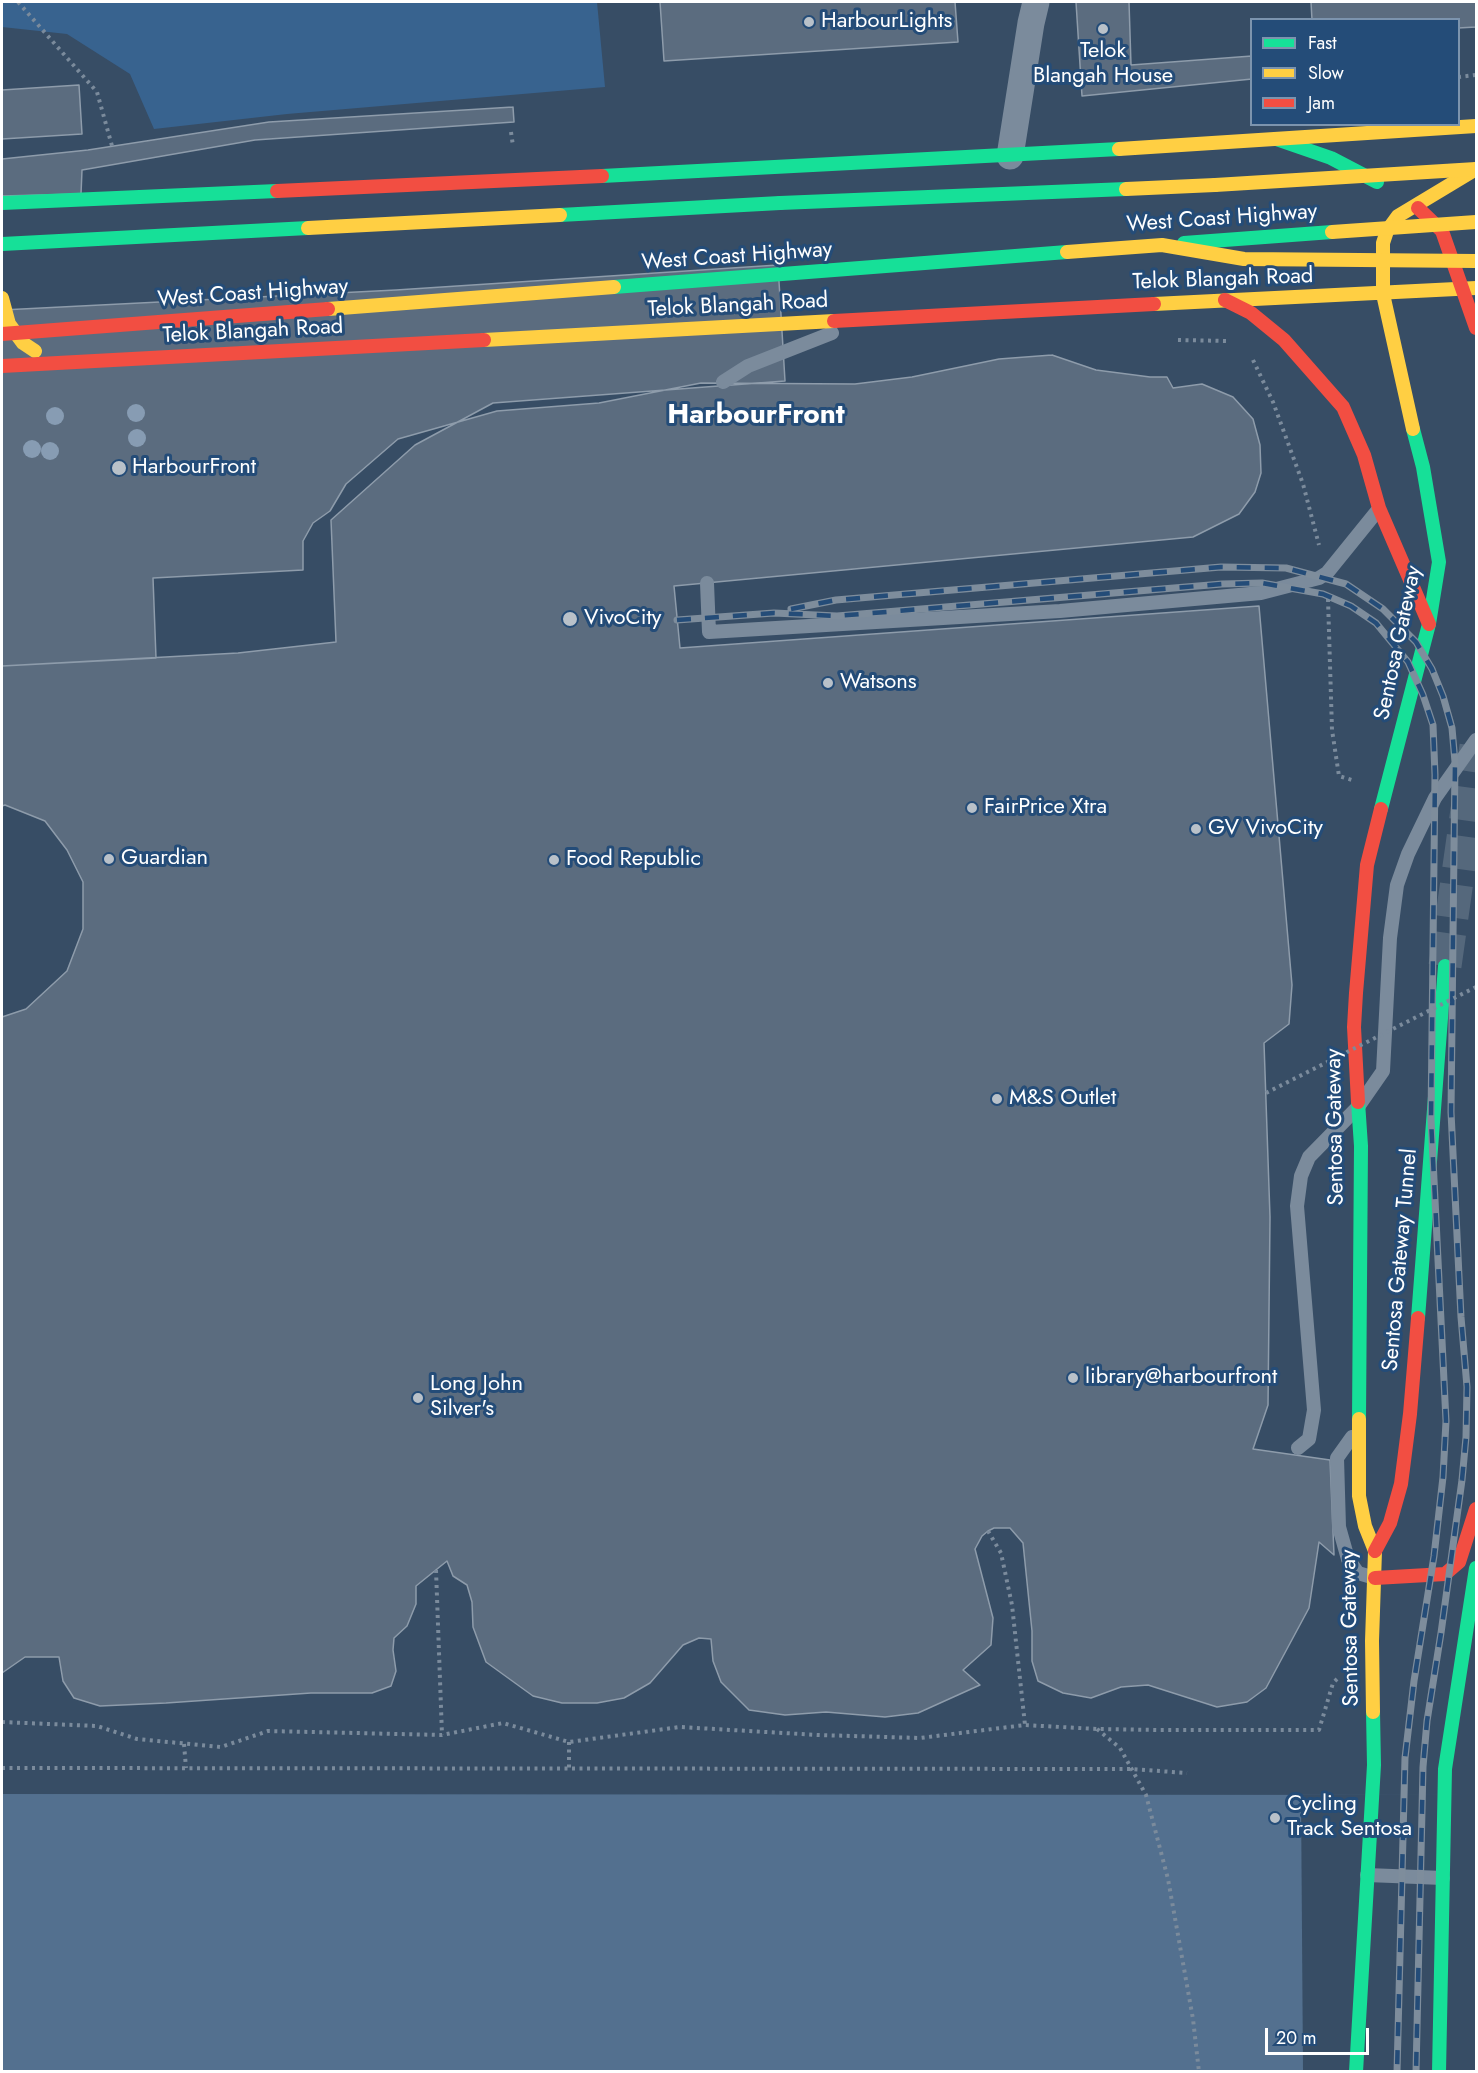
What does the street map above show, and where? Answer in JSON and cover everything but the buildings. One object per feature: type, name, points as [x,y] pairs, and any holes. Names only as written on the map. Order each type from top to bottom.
[{"type":"main road","points":[[2,203],[1010,156],[1476,126]]},
{"type":"main road","points":[[1276,139],[1331,158],[1387,188]]},
{"type":"main road","name":"Sentosa Gateway","points":[[1356,2072],[1374,1765],[1372,1641],[1375,1551],[1365,1526],[1359,1496],[1361,1146],[1354,1018],[1367,864],[1429,624],[1439,562],[1423,467],[1383,294],[1383,243],[1387,231],[1409,202],[1476,169]]},
{"type":"main road","name":"West Coast Highway","points":[[2,244],[780,203],[1215,185],[1476,169]]},
{"type":"main road","points":[[23,218],[30,212],[52,202]]},
{"type":"main road","points":[[1409,202],[1442,231],[1476,328]]},
{"type":"main road","name":"West Coast Highway","points":[[2,334],[1476,222]]},
{"type":"main road","points":[[2,253],[9,229]]},
{"type":"main road","points":[[1162,245],[1244,259],[1476,261]]},
{"type":"main road","name":"Telok Blangah Road","points":[[3,366],[1476,288]]},
{"type":"main road","points":[[2,298],[9,324],[23,343],[54,363]]},
{"type":"main road","points":[[1225,300],[1251,313],[1284,340],[1343,407],[1364,455],[1379,508],[1429,624]]},
{"type":"main road","name":"Sentosa Gateway Tunnel","points":[[1375,1551],[1390,1523],[1401,1484],[1410,1414],[1445,966]]},
{"type":"main road","points":[[1375,1578],[1445,1574],[1459,1562],[1476,1509]]},
{"type":"main road","points":[[1439,2072],[1445,1769],[1476,1568]]},
{"type":"street","points":[[1010,156],[1036,2]]},
{"type":"lane","points":[[723,382],[748,366],[865,320]]},
{"type":"lane","points":[[707,583],[709,632],[1060,611],[1261,593],[1318,578],[1327,573],[1379,508]]},
{"type":"lane","points":[[1298,1448],[1309,1439],[1314,1410],[1296,1206],[1300,1176],[1309,1157],[1358,1107],[1383,1071],[1390,938],[1397,885],[1408,854],[1435,798],[1476,740]]},
{"type":"lane","points":[[1360,1426],[1337,1458],[1339,1527],[1348,1559],[1358,1573],[1375,1578]]},
{"type":"lane","points":[[1367,1875],[1443,1878]]},
{"type":"path","points":[[18,2],[97,92],[112,146]]},
{"type":"path","points":[[1460,77],[1476,75]]},
{"type":"path","points":[[1266,1094],[1476,987]]},
{"type":"path","points":[[988,1531],[1001,1552],[1012,1605],[1025,1725]]},
{"type":"path","points":[[435,1570],[442,1735]]},
{"type":"path","points":[[2,1722],[97,1726],[137,1739],[221,1747],[268,1731],[442,1735],[503,1723],[569,1742],[680,1727],[920,1738],[1025,1725],[1097,1729],[1318,1730],[1333,1683],[1372,1641]]},
{"type":"path","points":[[1097,1729],[1120,1748],[1146,1795],[1168,1879],[1193,2019],[1199,2072]]},
{"type":"path","points":[[569,1742],[569,1769]]},
{"type":"path","points":[[184,1744],[186,1768]]},
{"type":"path","points":[[2,1768],[1131,1769],[1187,1773]]},
{"type":"shaded area","points":[[2,2],[597,2],[605,87],[287,114],[154,129],[130,74],[67,34],[2,27]]},
{"type":"shaded area","points":[[2,1794],[1476,1795],[1476,2071],[2,2072]]},
{"type":"pier","points":[[1301,1795],[1476,1795],[1476,2071],[1303,2071]]},
{"type":"tunnel","points":[[1445,966],[1476,746]]},
{"type":"railway","points":[[791,609],[836,600],[1221,567],[1286,568],[1346,584],[1383,609],[1416,642],[1432,669],[1452,728],[1455,762],[1451,1112],[1461,1317],[1467,1387],[1462,1480],[1427,1721],[1423,1767],[1416,2072]]},
{"type":"railway","points":[[677,620],[774,613],[837,616],[1222,584],[1262,583],[1323,594],[1351,606],[1376,623],[1408,662],[1433,725],[1435,775],[1431,1119],[1446,1421],[1443,1477],[1434,1556],[1414,1681],[1405,1758],[1397,2072]]},
{"type":"traffic: fast","points":[[1276,139],[1331,158],[1377,182]]},
{"type":"traffic: fast","points":[[602,176],[1119,149]]},
{"type":"traffic: fast","points":[[780,203],[1126,189]]},
{"type":"traffic: fast","points":[[2,203],[277,191]]},
{"type":"traffic: fast","points":[[560,215],[780,203]]},
{"type":"traffic: fast","points":[[2,244],[308,228]]},
{"type":"traffic: fast","points":[[1184,243],[1332,232]]},
{"type":"traffic: fast","points":[[614,287],[1067,252]]},
{"type":"traffic: fast","points":[[1381,809],[1429,624],[1439,562],[1423,467],[1413,429]]},
{"type":"traffic: fast","points":[[1418,1318],[1445,966]]},
{"type":"traffic: fast","points":[[1358,1102],[1361,1146],[1359,1419]]},
{"type":"traffic: fast","points":[[1439,2072],[1445,1769],[1476,1568]]},
{"type":"traffic: fast","points":[[1356,2072],[1374,1765],[1373,1712]]},
{"type":"traffic: slow","points":[[1119,149],[1476,126]]},
{"type":"traffic: slow","points":[[1413,429],[1383,294],[1383,243],[1387,231],[1398,216],[1476,169]]},
{"type":"traffic: slow","points":[[1215,185],[1476,169]]},
{"type":"traffic: slow","points":[[1126,189],[1215,185]]},
{"type":"traffic: slow","points":[[308,228],[560,215]]},
{"type":"traffic: slow","points":[[1332,232],[1476,222]]},
{"type":"traffic: slow","points":[[1067,252],[1162,245],[1244,259],[1476,261]]},
{"type":"traffic: slow","points":[[328,309],[614,287]]},
{"type":"traffic: slow","points":[[1154,304],[1476,288]]},
{"type":"traffic: slow","points":[[2,298],[9,324],[23,343],[35,351]]},
{"type":"traffic: slow","points":[[484,340],[834,321]]},
{"type":"traffic: slow","points":[[1359,1419],[1359,1496],[1365,1526],[1375,1551],[1372,1641],[1373,1712]]},
{"type":"traffic: jam","points":[[277,191],[602,176]]},
{"type":"traffic: jam","points":[[1418,208],[1442,231],[1476,328]]},
{"type":"traffic: jam","points":[[1225,300],[1251,313],[1284,340],[1343,407],[1364,455],[1379,508],[1429,624]]},
{"type":"traffic: jam","points":[[834,321],[1154,304]]},
{"type":"traffic: jam","points":[[2,334],[328,309]]},
{"type":"traffic: jam","points":[[2,366],[484,340]]},
{"type":"traffic: jam","points":[[1358,1102],[1354,1027],[1356,993],[1367,865],[1381,809]]},
{"type":"traffic: jam","points":[[1375,1551],[1390,1523],[1401,1484],[1410,1414],[1418,1318]]},
{"type":"traffic: jam","points":[[1375,1578],[1445,1574],[1459,1562],[1476,1509]]},
{"type":"place","name":"HarbourLights","points":[[809,22]]},
{"type":"place","name":"Telok Blangah House","points":[[1103,29]]},
{"type":"place","name":"HarbourFront","points":[[119,468]]},
{"type":"place","name":"VivoCity","points":[[570,619]]},
{"type":"place","name":"Watsons","points":[[828,683]]},
{"type":"place","name":"FairPrice Xtra","points":[[972,808]]},
{"type":"place","name":"GV VivoCity","points":[[1196,829]]},
{"type":"place","name":"Guardian","points":[[109,859]]},
{"type":"place","name":"Food Republic","points":[[554,860]]},
{"type":"place","name":"M&S Outlet","points":[[997,1099]]},
{"type":"place","name":"library@harbourfront","points":[[1073,1378]]},
{"type":"place","name":"Long John Silver's","points":[[418,1398]]},
{"type":"place","name":"Cycling Track Sentosa","points":[[1275,1818]]},
{"type":"district","name":"HarbourFront","points":[[756,416]]}]
